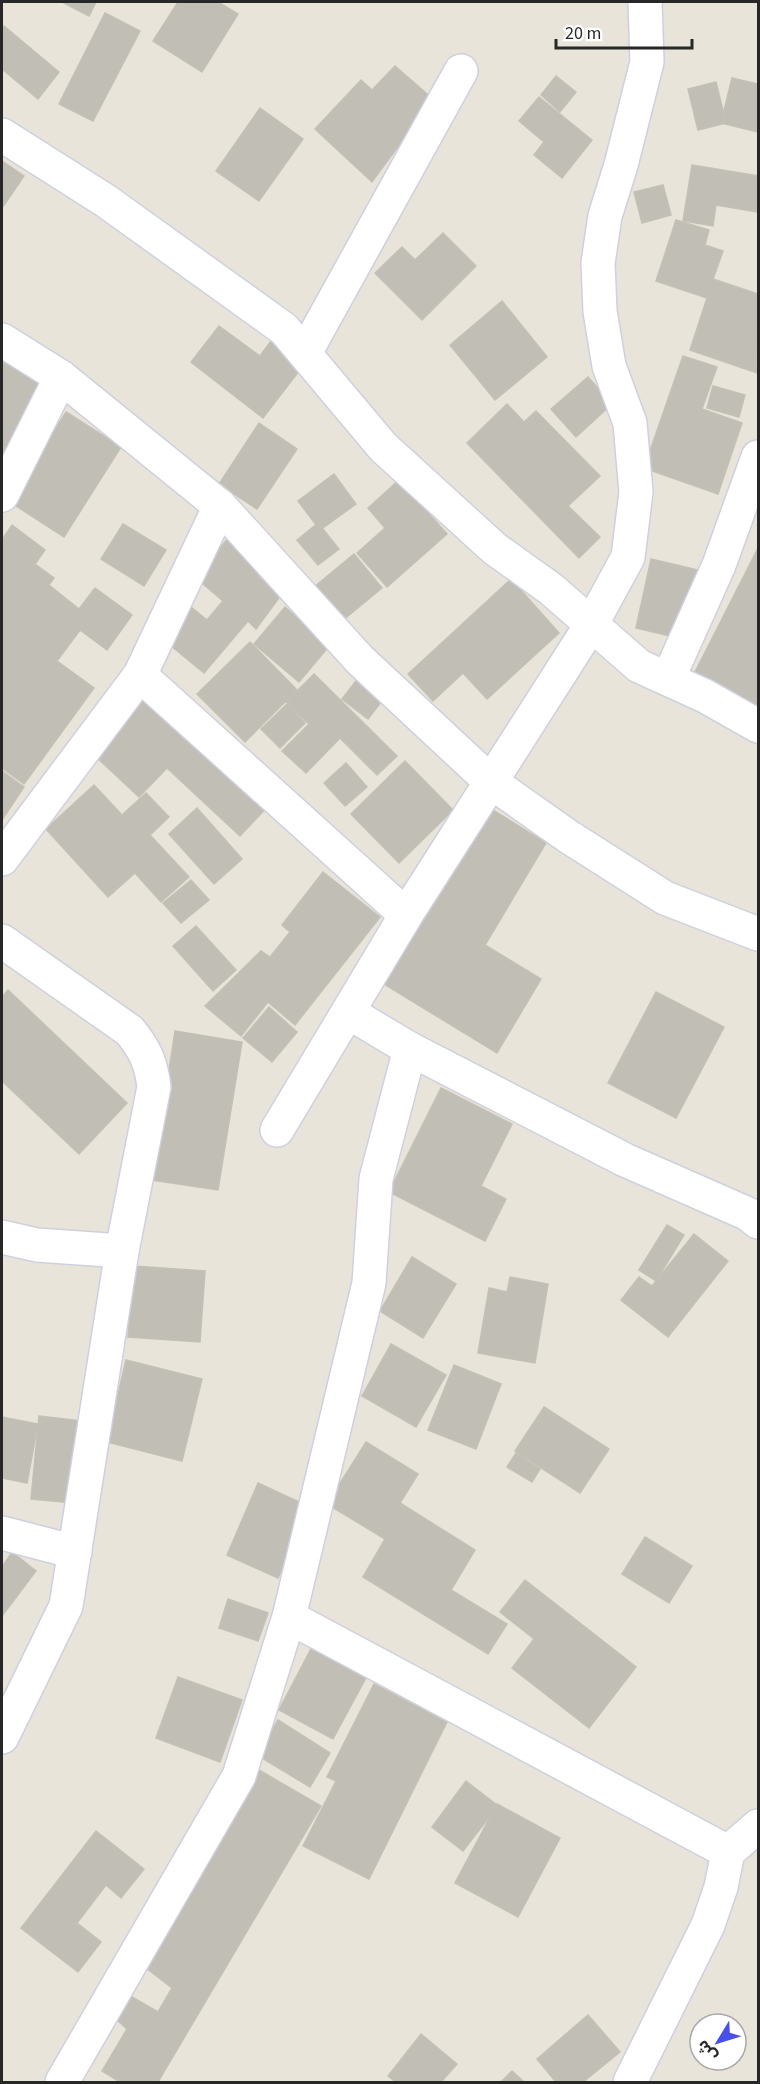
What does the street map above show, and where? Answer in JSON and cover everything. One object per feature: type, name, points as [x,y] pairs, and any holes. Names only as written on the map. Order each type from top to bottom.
[{"type":"street","points":[[277,1130],[406,915],[591,625],[628,557],[636,492],[630,423],[609,366],[600,311],[598,263],[604,216],[621,165],[647,62],[645,2]]},
{"type":"street","points":[[305,353],[461,71]]},
{"type":"street","points":[[2,135],[106,201],[284,328],[383,447],[495,549],[551,589],[639,666],[705,696],[759,726]]},
{"type":"street","points":[[2,340],[62,377],[220,506],[360,660],[491,782],[569,837],[665,898],[759,934]]},
{"type":"street","points":[[2,495],[62,377]]},
{"type":"street","points":[[668,679],[719,565],[747,521],[759,457]]},
{"type":"street","points":[[2,860],[140,675],[220,506]]},
{"type":"street","points":[[140,675],[406,915]]},
{"type":"street","points":[[2,941],[130,1031],[143,1047],[151,1066],[154,1087],[122,1251],[66,1606],[2,1737]]},
{"type":"street","points":[[348,1012],[410,1048],[626,1160],[748,1214],[759,1222]]},
{"type":"street","points":[[62,2082],[239,1776],[289,1617],[369,1283],[376,1179],[410,1048]]},
{"type":"street","points":[[2,1238],[37,1245],[122,1251]]},
{"type":"street","points":[[2,1533],[75,1552]]},
{"type":"street","points":[[289,1617],[728,1852]]},
{"type":"street","points":[[630,2082],[708,1925],[721,1887],[728,1852],[759,1826]]},
{"type":"building","points":[[62,2],[96,2],[89,16]]},
{"type":"building","points":[[178,2],[218,2],[238,14],[202,72],[153,41]]},
{"type":"building","points":[[105,13],[140,31],[93,121],[59,104]]},
{"type":"building","points":[[4,26],[59,72],[38,99],[2,69],[2,29]]},
{"type":"building","points":[[395,66],[433,99],[372,182],[315,129],[361,80],[372,90]]},
{"type":"building","points":[[556,76],[576,92],[560,112],[541,95]]},
{"type":"building","points":[[732,78],[758,84],[758,132],[721,123]]},
{"type":"building","points":[[716,82],[726,123],[698,130],[688,89]]},
{"type":"building","points":[[539,97],[592,140],[562,178],[534,155],[544,142],[519,121]]},
{"type":"building","points":[[260,108],[303,139],[259,201],[216,171]]},
{"type":"building","points":[[2,161],[24,176],[2,208]]},
{"type":"building","points":[[692,165],[758,176],[758,212],[716,205],[713,226],[683,221]]},
{"type":"building","points":[[663,185],[671,215],[642,223],[634,192]]},
{"type":"building","points":[[676,220],[709,230],[705,245],[723,251],[713,279],[758,294],[757,373],[690,350],[707,298],[656,281]]},
{"type":"building","points":[[443,233],[476,266],[422,320],[375,273],[402,247],[415,260]]},
{"type":"building","points":[[502,301],[547,357],[495,400],[450,345]]},
{"type":"building","points":[[219,326],[260,356],[274,337],[306,362],[263,418],[191,362]]},
{"type":"building","points":[[683,356],[717,367],[702,409],[742,423],[718,494],[644,468]]},
{"type":"building","points":[[2,359],[40,384],[2,461]]},
{"type":"building","points":[[588,377],[612,404],[576,437],[551,409]]},
{"type":"building","points":[[713,386],[745,395],[739,417],[707,408]]},
{"type":"building","points":[[507,404],[524,422],[536,411],[600,476],[568,506],[600,537],[579,558],[467,443]]},
{"type":"building","points":[[66,412],[121,447],[64,537],[10,502]]},
{"type":"building","points":[[259,423],[297,449],[257,509],[219,484]]},
{"type":"building","points":[[334,474],[356,504],[320,530],[298,501]]},
{"type":"building","points":[[399,480],[447,534],[387,587],[357,553],[385,528],[368,508]]},
{"type":"building","points":[[318,523],[339,549],[318,565],[297,540]]},
{"type":"building","points":[[123,524],[166,550],[144,586],[101,559]]},
{"type":"building","points":[[12,525],[45,550],[35,564],[54,578],[49,585],[79,609],[95,588],[132,615],[107,650],[80,630],[57,661],[94,688],[24,784],[2,768],[2,540]]},
{"type":"building","points":[[229,537],[281,595],[256,629],[248,621],[204,673],[159,636],[186,603],[207,620],[223,601],[196,578]]},
{"type":"building","points":[[758,548],[758,710],[693,676]]},
{"type":"building","points":[[354,554],[382,588],[342,621],[314,587]]},
{"type":"building","points":[[651,559],[698,570],[683,639],[636,628]]},
{"type":"building","points":[[511,579],[559,633],[487,699],[463,673],[433,701],[408,674]]},
{"type":"building","points":[[285,607],[330,645],[299,682],[254,644]]},
{"type":"building","points":[[250,642],[297,690],[245,742],[197,694]]},
{"type":"building","points":[[314,674],[397,756],[377,775],[340,738],[306,773],[282,751],[309,724],[286,702]]},
{"type":"building","points":[[359,677],[385,697],[368,719],[342,699]]},
{"type":"building","points":[[148,692],[269,805],[240,836],[167,768],[139,797],[92,753]]},
{"type":"building","points":[[287,704],[305,723],[280,748],[261,729]]},
{"type":"building","points":[[405,761],[453,810],[399,863],[351,814]]},
{"type":"building","points":[[346,763],[367,787],[345,806],[324,783]]},
{"type":"building","points":[[2,771],[24,787],[2,820]]},
{"type":"building","points":[[94,785],[122,815],[146,793],[169,817],[150,835],[189,877],[161,902],[135,873],[108,897],[46,829]]},
{"type":"building","points":[[485,805],[546,843],[485,945],[541,979],[497,1053],[379,981]]},
{"type":"building","points":[[197,808],[242,859],[214,884],[169,834]]},
{"type":"building","points":[[323,872],[380,917],[295,1025],[268,1002],[241,1036],[205,1006],[261,951],[270,957],[290,932],[282,925]]},
{"type":"building","points":[[191,880],[209,900],[181,923],[163,903]]},
{"type":"building","points":[[196,926],[236,970],[213,991],[173,946]]},
{"type":"building","points":[[8,990],[127,1103],[79,1154],[2,1081],[2,997]]},
{"type":"building","points":[[656,992],[724,1027],[676,1118],[608,1083]]},
{"type":"building","points":[[269,1007],[297,1032],[272,1062],[243,1038]]},
{"type":"building","points":[[175,1031],[242,1042],[218,1190],[152,1180]]},
{"type":"building","points":[[441,1088],[512,1124],[481,1186],[506,1199],[485,1241],[389,1192]]},
{"type":"building","points":[[667,1225],[684,1235],[656,1281],[639,1270]]},
{"type":"building","points":[[694,1234],[728,1261],[668,1337],[621,1300],[639,1277],[652,1286]]},
{"type":"building","points":[[412,1257],[456,1284],[423,1338],[380,1311]]},
{"type":"building","points":[[133,1266],[205,1271],[200,1342],[128,1337]]},
{"type":"building","points":[[510,1277],[548,1284],[535,1363],[478,1353],[489,1288],[507,1292]]},
{"type":"building","points":[[391,1344],[446,1375],[416,1427],[362,1396]]},
{"type":"building","points":[[126,1360],[202,1379],[182,1461],[107,1442]]},
{"type":"building","points":[[454,1365],[501,1384],[476,1449],[428,1430]]},
{"type":"building","points":[[544,1407],[609,1449],[580,1493],[515,1451]]},
{"type":"building","points":[[39,1416],[81,1421],[74,1503],[31,1499]]},
{"type":"building","points":[[2,1417],[38,1424],[27,1483],[2,1478]]},
{"type":"building","points":[[366,1442],[418,1474],[400,1503],[475,1550],[451,1590],[507,1624],[488,1654],[363,1577],[385,1539],[327,1504]]},
{"type":"building","points":[[516,1453],[540,1469],[532,1482],[507,1467]]},
{"type":"building","points":[[258,1483],[310,1507],[278,1578],[227,1555]]},
{"type":"building","points":[[645,1537],[692,1566],[669,1603],[622,1574]]},
{"type":"building","points":[[12,1552],[36,1571],[2,1616],[2,1567]]},
{"type":"building","points":[[525,1580],[636,1667],[589,1728],[512,1668],[534,1639],[500,1612]]},
{"type":"building","points":[[228,1599],[268,1613],[258,1641],[219,1628]]},
{"type":"building","points":[[313,1645],[368,1674],[333,1739],[279,1710]]},
{"type":"building","points":[[178,1677],[242,1700],[220,1762],[156,1738]]},
{"type":"building","points":[[374,1684],[447,1722],[369,1879],[303,1846],[336,1781],[327,1777]]},
{"type":"building","points":[[278,1720],[330,1753],[310,1787],[257,1755]]},
{"type":"building","points":[[259,1770],[321,1806],[158,2082],[120,2082],[102,2071],[127,2029],[108,2012],[125,1993],[158,2012],[172,1988],[137,1961],[218,1838]]},
{"type":"building","points":[[466,1781],[498,1806],[463,1851],[432,1827]]},
{"type":"building","points":[[497,1804],[560,1838],[518,1917],[455,1883]]},
{"type":"building","points":[[96,1831],[144,1869],[121,1898],[106,1885],[77,1923],[101,1942],[78,1972],[21,1928]]},
{"type":"building","points":[[588,2015],[620,2052],[583,2082],[556,2082],[537,2059]]},
{"type":"building","points":[[421,2034],[457,2064],[441,2082],[396,2082],[388,2076]]},
{"type":"building","points":[[512,2071],[524,2082],[501,2082]]}]
